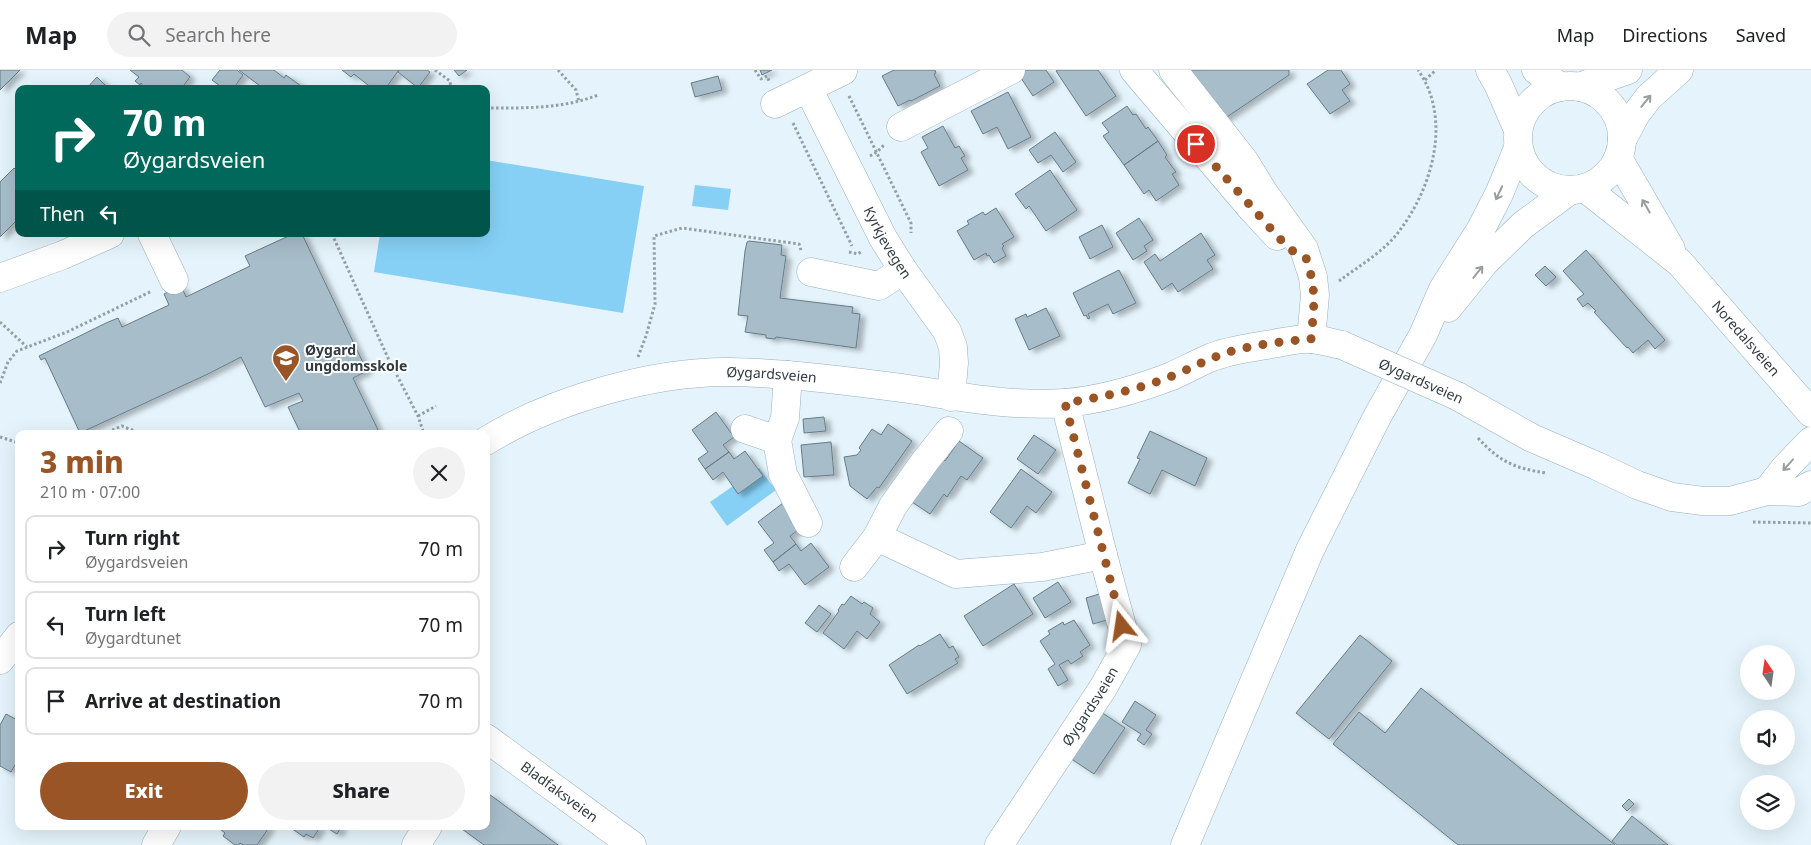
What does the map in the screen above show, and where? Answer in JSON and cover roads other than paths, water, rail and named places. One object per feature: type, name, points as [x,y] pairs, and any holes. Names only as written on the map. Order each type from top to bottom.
[{"type":"street","points":[[902,126],[1011,70]]},
{"type":"street","points":[[1134,70],[1252,209],[1295,253],[1306,258]]},
{"type":"street","points":[[1173,70],[1245,162],[1264,193],[1304,249],[1315,295],[1311,339]]},
{"type":"street","points":[[1490,70],[1498,84],[1518,139],[1525,165],[1531,174],[1546,184],[1577,189]]},
{"type":"street","points":[[1536,70],[1570,87],[1596,93],[1610,105],[1619,122],[1620,149]]},
{"type":"street","points":[[1185,845],[1310,550],[1377,417],[1423,335],[1443,289],[1481,229],[1496,201],[1518,139],[1524,113],[1544,93],[1628,70]]},
{"type":"street","points":[[1423,335],[1457,298],[1485,262],[1523,225],[1577,189],[1598,182],[1609,173],[1636,114],[1649,97],[1679,70]]},
{"type":"street","points":[[775,104],[843,71]]},
{"type":"street","name":"Kyrkjevegen","points":[[808,88],[883,238],[903,270],[947,331],[953,347],[952,397]]},
{"type":"street","name":"Noredalsveien","points":[[1620,149],[1680,263]]},
{"type":"street","name":"Noredalsveien","points":[[1577,189],[1680,263],[1811,413]]},
{"type":"street","points":[[0,278],[63,255],[103,237]]},
{"type":"street","points":[[153,237],[174,280]]},
{"type":"street","points":[[809,259],[879,286],[903,270]]},
{"type":"street","name":"Øygardsveien","points":[[490,438],[552,408],[632,377],[730,372],[788,375],[853,382],[952,397],[1018,403],[1065,403],[1108,396],[1141,386],[1173,376],[1211,358],[1237,350],[1311,339],[1342,346],[1457,396],[1532,438],[1636,485],[1672,498],[1703,501],[1730,500],[1767,491],[1799,492],[1811,485]]},
{"type":"street","points":[[788,375],[785,418],[777,440],[783,474],[808,523]]},
{"type":"street","name":"Øygardsveien","points":[[999,845],[1103,688],[1128,645],[1103,555],[1065,403]]},
{"type":"street","points":[[745,429],[777,440]]},
{"type":"street","points":[[854,567],[877,537],[893,506],[949,431]]},
{"type":"street","points":[[1767,491],[1785,468],[1811,441]]},
{"type":"street","points":[[877,537],[956,574],[1042,567],[1103,555]]},
{"type":"street","points":[[0,660],[15,641]]},
{"type":"street","name":"Bladfaksveien","points":[[490,741],[632,845]]},
{"type":"street","points":[[156,845],[165,830]]},
{"type":"street","points":[[416,845],[425,830]]},
{"type":"place","name":"Øygard ungdomsskole","points":[[286,382]]}]
